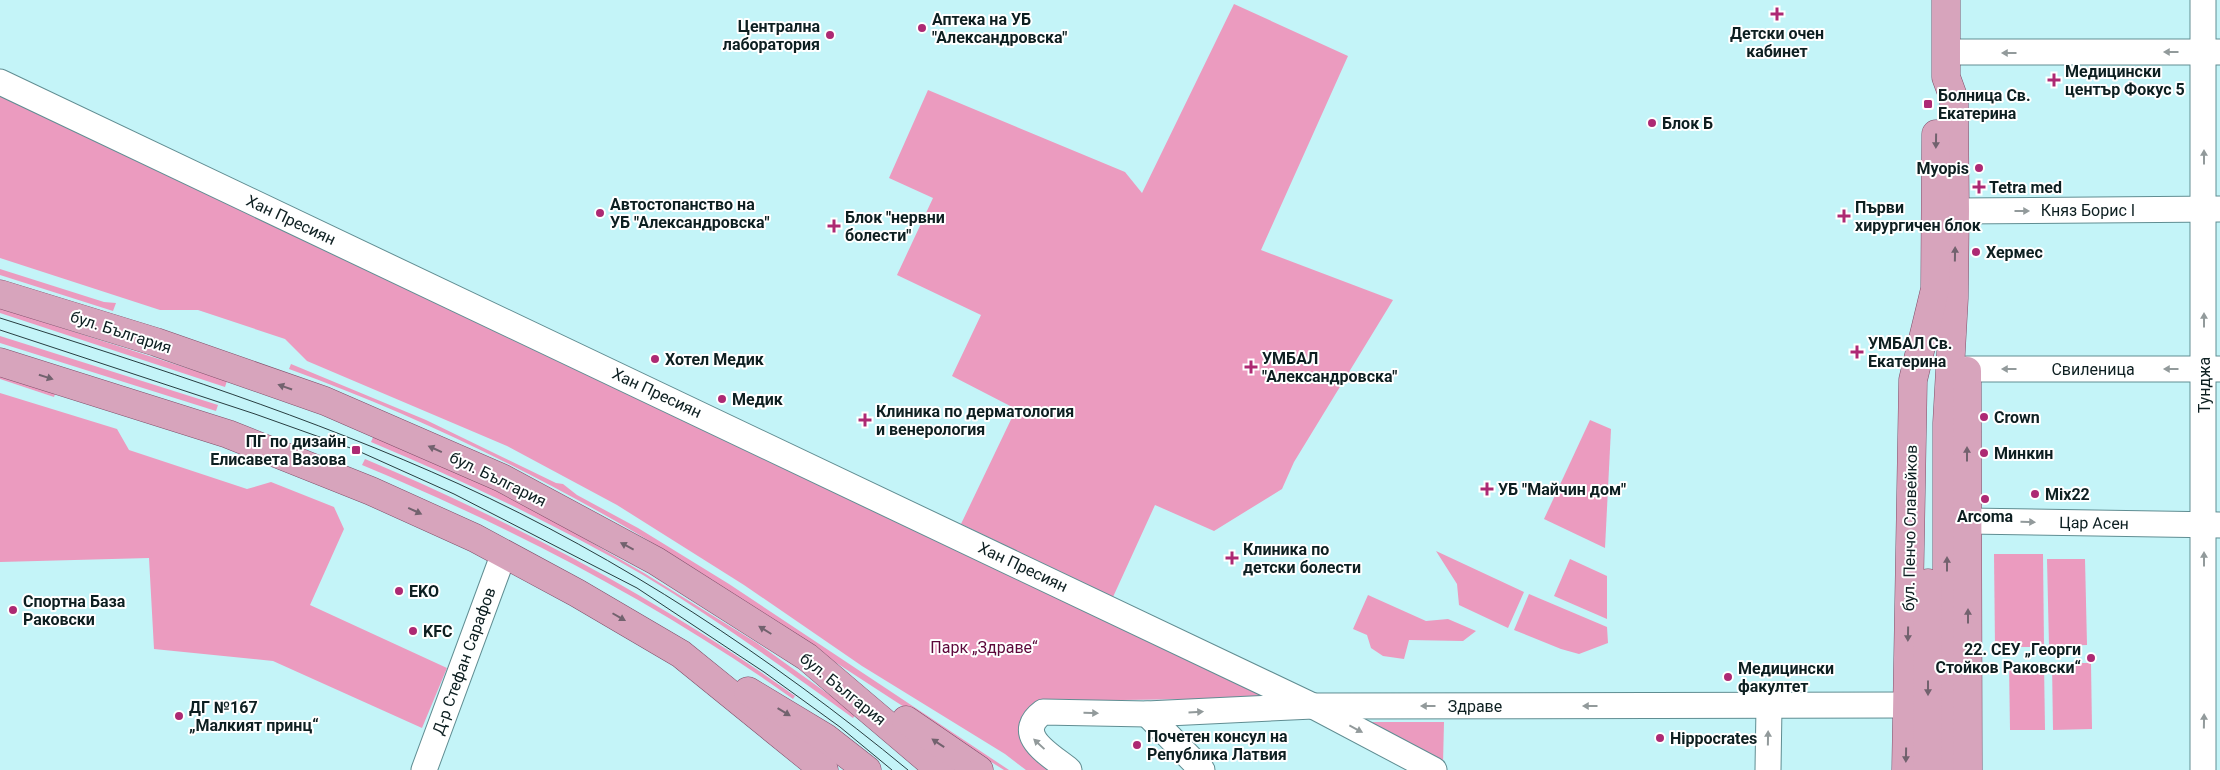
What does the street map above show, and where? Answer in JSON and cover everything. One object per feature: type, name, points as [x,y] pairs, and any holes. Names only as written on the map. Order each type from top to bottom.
[{"type":"main road","name":"бул. Пенчо Славейков","points":[[1928,770],[1928,424],[1955,211],[1954,99],[1946,65],[1946,0]]},
{"type":"main road","name":"бул. Пенчо Славейков","points":[[1946,65],[1936,99],[1947,423],[1947,770]]},
{"type":"main road","name":"бул. Пенчо Славейков","points":[[1944,293],[1967,369],[1968,770]]},
{"type":"main road","name":"бул. Пенчо Славейков","points":[[1906,770],[1913,380],[1944,293]]},
{"type":"main road","name":"бул. България","points":[[0,294],[156,342],[325,401],[502,478],[656,561],[806,656],[940,770]]},
{"type":"main road","points":[[0,362],[228,434],[371,491],[504,553],[787,713],[826,738],[867,770]]},
{"type":"main road","points":[[681,654],[824,770]]},
{"type":"main road","points":[[806,656],[979,770]]},
{"type":"street","name":"Тунджа","points":[[2203,0],[2212,52],[2212,682],[2203,770]]},
{"type":"street","points":[[1946,65],[2212,52]]},
{"type":"street","name":"Хан Пресиян","points":[[0,82],[1313,706],[1426,768]]},
{"type":"street","name":"Княз Борис I","points":[[1955,211],[2212,210]]},
{"type":"street","name":"Свиленица","points":[[1967,369],[2212,368]]},
{"type":"street","name":"Цар Асен","points":[[1968,522],[2212,525]]},
{"type":"street","name":"Д-р Стефан Сарафов","points":[[424,770],[504,553]]},
{"type":"street","name":"Здраве","points":[[1069,770],[1033,741],[1030,733],[1032,725],[1036,717],[1043,712],[1147,714],[1313,706],[1907,705]]},
{"type":"street","points":[[1768,770],[1769,706]]},
{"type":"street","points":[[1147,714],[1202,770]]},
{"type":"green space","points":[[1234,4],[1348,56],[1261,250],[1393,300],[1294,462],[1282,489],[1214,531],[1155,505],[1113,597],[961,524],[1016,409],[952,376],[981,315],[897,275],[933,198],[889,178],[928,90],[1125,172],[1142,193]]},
{"type":"green space","name":"Парк „Здраве“","points":[[0,91],[1281,698],[1048,701],[1023,719],[1060,770],[1026,770],[1005,754],[862,666],[744,585],[617,505],[507,446],[307,361],[285,339],[198,310],[160,310],[0,258]]},
{"type":"green space","points":[[0,269],[104,302],[116,303],[113,311],[0,275]]},
{"type":"green space","points":[[0,308],[227,381],[225,387],[0,313]]},
{"type":"green space","points":[[0,336],[218,405],[216,411],[0,343]]},
{"type":"green space","points":[[291,364],[426,420],[556,483],[563,484],[577,495],[638,528],[729,584],[1009,770],[1004,770],[914,714],[693,568],[594,509],[509,464],[423,423],[289,369]]},
{"type":"green space","points":[[0,373],[56,391],[54,397],[0,379]]},
{"type":"green space","points":[[0,393],[117,429],[129,450],[247,489],[271,482],[334,507],[344,529],[310,605],[447,668],[422,728],[273,661],[154,649],[149,558],[0,562]]},
{"type":"green space","points":[[1590,420],[1611,429],[1605,548],[1544,519]]},
{"type":"green space","points":[[374,435],[466,475],[549,518],[644,573],[757,643],[856,714],[853,718],[723,626],[643,575],[509,504],[371,442]]},
{"type":"green space","points":[[365,459],[477,510],[586,566],[693,627],[795,696],[793,699],[690,631],[584,570],[474,515],[362,465]]},
{"type":"green space","points":[[1436,551],[1524,592],[1508,628],[1459,605],[1457,584]]},
{"type":"green space","points":[[1994,554],[2043,554],[2044,647],[1995,647]]},
{"type":"green space","points":[[1570,559],[1607,576],[1607,619],[1554,596]]},
{"type":"green space","points":[[2047,559],[2085,559],[2087,645],[2049,646]]},
{"type":"green space","points":[[1529,594],[1607,627],[1608,643],[1579,654],[1561,649],[1514,630]]},
{"type":"green space","points":[[1368,595],[1426,621],[1448,619],[1476,631],[1463,641],[1409,640],[1404,659],[1383,656],[1371,648],[1367,635],[1353,629]]},
{"type":"green space","points":[[2009,663],[2044,663],[2045,730],[2010,730]]},
{"type":"green space","points":[[2052,663],[2091,663],[2092,729],[2053,730]]},
{"type":"green space","points":[[1351,722],[1444,722],[1443,764]]},
{"type":"tram line","points":[[0,318],[174,374],[290,415],[403,460],[519,513],[578,544],[693,612],[803,688],[908,770]]},
{"type":"tram line","points":[[0,330],[255,414],[356,450],[454,494],[637,588],[764,672],[840,727],[892,770]]},
{"type":"place","name":"Детски очен кабинет","points":[[1777,14]]},
{"type":"place","name":"Аптека на УБ \"Александровска\"","points":[[922,28]]},
{"type":"place","name":"Централна лаборатория","points":[[830,35]]},
{"type":"place","name":"Медицински център Фокус 5","points":[[2054,80]]},
{"type":"place","name":"Болница Св. Екатерина","points":[[1928,104]]},
{"type":"place","name":"Блок Б","points":[[1652,123]]},
{"type":"place","name":"Myopis","points":[[1979,168]]},
{"type":"place","name":"Tetra med","points":[[1979,187]]},
{"type":"place","name":"Автостопанство на УБ \"Александровска\"","points":[[600,213]]},
{"type":"place","name":"Първи хирургичен блок","points":[[1844,216]]},
{"type":"place","name":"Блок \"нервни болести\"","points":[[834,226]]},
{"type":"place","name":"Хермес","points":[[1976,252]]},
{"type":"place","name":"УМБАЛ Св. Екатерина","points":[[1857,352]]},
{"type":"place","name":"Хотел Медик","points":[[655,359]]},
{"type":"place","name":"УМБАЛ \"Александровска\"","points":[[1251,367]]},
{"type":"place","name":"Медик","points":[[722,399]]},
{"type":"place","name":"Crown","points":[[1984,417]]},
{"type":"place","name":"Клиника по дерматология и венерология","points":[[865,420]]},
{"type":"place","name":"ПГ по дизайн Елисавета Вазова","points":[[356,450]]},
{"type":"place","name":"Минкин","points":[[1984,453]]},
{"type":"place","name":"УБ \"Майчин дом\"","points":[[1487,489]]},
{"type":"place","name":"Mix22","points":[[2035,494]]},
{"type":"place","name":"Arcoma","points":[[1985,499]]},
{"type":"place","name":"Клиника по детски болести","points":[[1232,558]]},
{"type":"place","name":"EKO","points":[[399,591]]},
{"type":"place","name":"Спортна База Раковски","points":[[13,610]]},
{"type":"place","name":"KFC","points":[[413,631]]},
{"type":"place","name":"22. СЕУ „Георги Стойков Раковски“","points":[[2091,658]]},
{"type":"place","name":"Медицински факултет","points":[[1728,677]]},
{"type":"place","name":"ДГ №167 „Малкият принц“","points":[[179,716]]},
{"type":"place","name":"Hippocrates","points":[[1660,738]]},
{"type":"place","name":"Почетен консул на Република Латвия","points":[[1137,745]]}]
